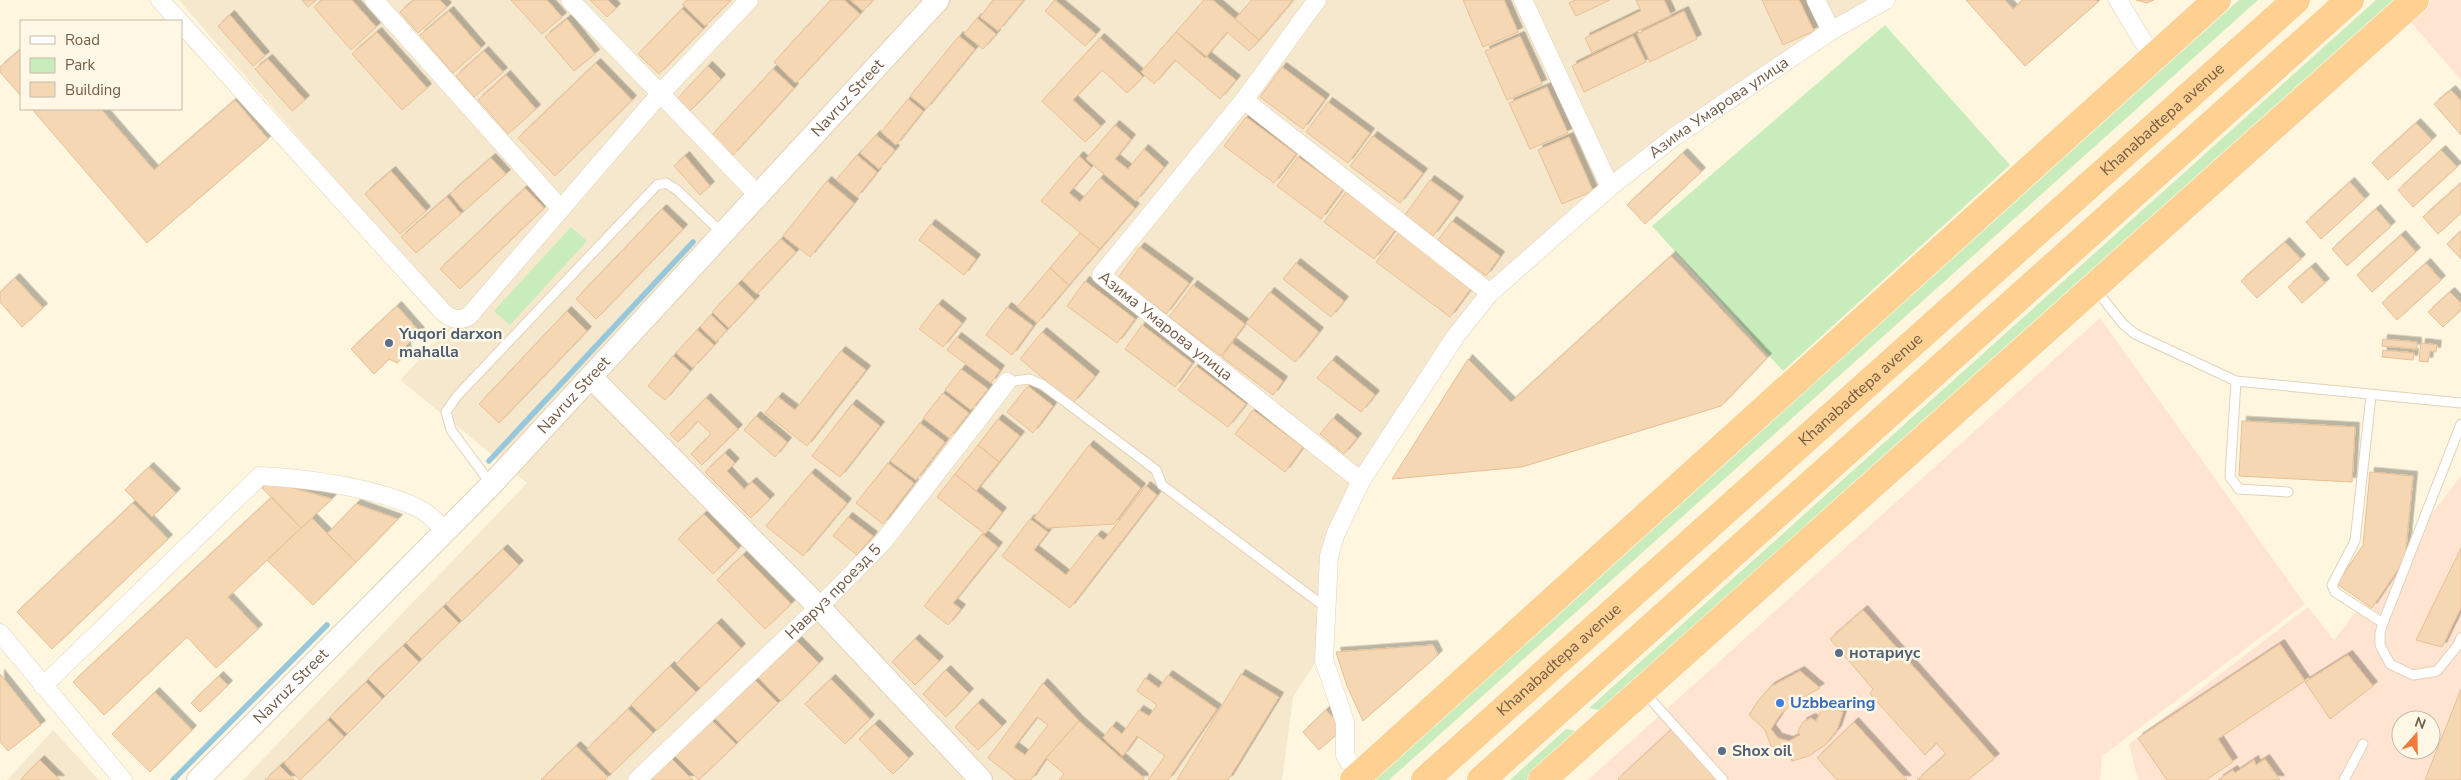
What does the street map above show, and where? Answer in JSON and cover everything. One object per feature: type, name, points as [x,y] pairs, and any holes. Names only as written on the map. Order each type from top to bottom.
[{"type":"highway","points":[[1356,778],[2217,0]]},
{"type":"highway","name":"Khanabadtepa avenue","points":[[1426,780],[2296,0]]},
{"type":"highway","points":[[1480,780],[2350,0]]},
{"type":"highway","points":[[1542,780],[2415,0]]},
{"type":"highway","points":[[1543,724],[1613,716]]},
{"type":"street","points":[[160,0],[178,20]]},
{"type":"street","points":[[374,0],[561,209]]},
{"type":"street","points":[[570,0],[759,196]]},
{"type":"street","points":[[182,24],[449,317],[463,320],[469,316],[660,95],[749,0]]},
{"type":"street","name":"Navruz Street","points":[[198,780],[491,485],[938,0]]},
{"type":"street","name":"Азима Умарова улица","points":[[1317,0],[1244,100],[1101,275],[1361,481]]},
{"type":"street","points":[[1523,0],[1610,187]]},
{"type":"street","points":[[1816,0],[1831,31]]},
{"type":"street","name":"Азима Умарова улица","points":[[1356,778],[1345,755],[1345,722],[1324,660],[1325,607],[1329,556],[1336,533],[1361,481],[1450,345],[1490,293],[1610,187],[1674,137],[1831,31],[1886,0]]},
{"type":"street","points":[[2118,0],[2153,58]]},
{"type":"street","points":[[1244,100],[1490,293]]},
{"type":"street","points":[[591,377],[819,607],[981,780]]},
{"type":"street","name":"Навруз проезд 5","points":[[637,780],[819,607],[883,542],[1007,382]]},
{"type":"street","points":[[43,686],[260,476],[303,478],[380,495],[419,509],[446,530]]},
{"type":"street","points":[[0,633],[123,780]]},
{"type":"lane","points":[[491,485],[451,430],[446,412],[457,396],[657,185],[666,183],[677,190],[723,235]]},
{"type":"lane","points":[[2094,288],[2123,324],[2135,334],[2236,381],[2371,396],[2461,403]]},
{"type":"lane","points":[[1007,382],[1029,379],[1042,385],[1156,470],[1162,485],[1325,607]]},
{"type":"lane","points":[[2236,381],[2230,477],[2239,490],[2288,492]]},
{"type":"lane","points":[[2371,396],[2355,541],[2332,585],[2335,592],[2383,623]]},
{"type":"lane","points":[[2460,643],[2437,671],[2413,675],[2390,664],[2380,645],[2380,633],[2461,424]]},
{"type":"lane","points":[[1642,690],[1655,702],[1723,780]]},
{"type":"lane","points":[[2344,780],[2363,744]]},
{"type":"shaded area","points":[[179,0],[1874,0],[1822,31],[1479,294],[1324,557],[1317,660],[1293,697],[1282,780],[243,780],[527,483],[400,380],[457,320]]},
{"type":"shaded area","points":[[2431,0],[2461,0],[2461,80],[2409,20]]},
{"type":"shaded area","points":[[2100,318],[2305,604],[2102,756],[2100,780],[1588,780]]},
{"type":"shaded area","points":[[2461,476],[2461,780],[2138,780],[2129,744],[2308,607],[2334,640]]},
{"type":"shaded area","points":[[53,730],[99,780],[7,780]]},
{"type":"green space","points":[[2239,0],[2258,0],[1389,780],[1370,780]]},
{"type":"green space","points":[[2376,0],[2396,0],[1603,711],[1589,708]]},
{"type":"green space","points":[[1885,25],[2010,165],[1783,371],[1652,226]]},
{"type":"green space","points":[[571,227],[587,241],[510,325],[494,311]]},
{"type":"green space","points":[[1566,729],[1581,732],[1528,780],[1510,780]]},
{"type":"building","points":[[302,0],[316,0],[308,7]]},
{"type":"building","points":[[322,0],[352,0],[376,27],[351,50],[314,7]]},
{"type":"building","points":[[414,0],[440,0],[447,7],[418,33],[400,12]]},
{"type":"building","points":[[511,0],[547,0],[562,17],[542,34]]},
{"type":"building","points":[[590,0],[608,0],[616,8],[607,17]]},
{"type":"building","points":[[687,0],[731,0],[705,26],[682,4]]},
{"type":"building","points":[[831,0],[844,0],[860,14],[796,83],[774,62]]},
{"type":"building","points":[[850,0],[873,0],[863,11]]},
{"type":"building","points":[[993,0],[1024,0],[998,31],[980,17]]},
{"type":"building","points":[[1055,0],[1096,34],[1085,46],[1045,11]]},
{"type":"building","points":[[1204,0],[1213,0],[1259,40],[1249,51],[1227,32],[1205,58],[1176,32]]},
{"type":"building","points":[[1252,0],[1293,0],[1259,40],[1235,19]]},
{"type":"building","points":[[1463,0],[1504,0],[1518,32],[1483,47]]},
{"type":"building","points":[[1575,0],[1610,0],[1576,16],[1569,3]]},
{"type":"building","points":[[1636,0],[1664,0],[1671,15],[1592,53],[1585,38],[1641,11]]},
{"type":"building","points":[[1762,0],[1799,0],[1814,31],[1783,45]]},
{"type":"building","points":[[1966,0],[2005,0],[2013,9],[2023,0],[2096,0],[2098,2],[2025,66]]},
{"type":"building","points":[[2136,0],[2154,0],[2147,3]]},
{"type":"building","points":[[682,9],[703,29],[659,74],[638,54]]},
{"type":"building","points":[[449,11],[481,48],[453,73],[420,35]]},
{"type":"building","points":[[1684,11],[1697,39],[1650,62],[1637,34]]},
{"type":"building","points":[[230,15],[265,56],[253,66],[218,26]]},
{"type":"building","points":[[977,18],[996,34],[983,49],[964,34]]},
{"type":"building","points":[[567,19],[595,54],[574,71],[545,37]]},
{"type":"building","points":[[377,32],[427,88],[402,110],[352,54]]},
{"type":"building","points":[[1176,32],[1236,80],[1220,99],[1175,60],[1154,84],[1141,72]]},
{"type":"building","points":[[959,36],[975,49],[926,109],[910,96]]},
{"type":"building","points":[[1520,36],[1542,84],[1507,100],[1485,51]]},
{"type":"building","points":[[1633,36],[1646,62],[1584,92],[1572,66]]},
{"type":"building","points":[[1100,38],[1143,77],[1127,93],[1102,70],[1073,100],[1101,126],[1085,142],[1042,101]]},
{"type":"building","points":[[20,50],[20,95],[0,72],[0,67]]},
{"type":"building","points":[[484,51],[503,72],[474,97],[456,76]]},
{"type":"building","points":[[268,59],[305,100],[292,111],[255,69]]},
{"type":"building","points":[[596,63],[632,100],[555,176],[518,138]]},
{"type":"building","points":[[708,66],[721,79],[690,111],[677,99]]},
{"type":"building","points":[[1282,67],[1325,99],[1303,129],[1260,97]]},
{"type":"building","points":[[773,69],[794,88],[733,155],[711,136]]},
{"type":"building","points":[[506,75],[536,109],[508,134],[478,100]]},
{"type":"building","points":[[1547,87],[1568,133],[1530,149],[1509,103]]},
{"type":"building","points":[[2451,90],[2461,101],[2461,135],[2434,104]]},
{"type":"building","points":[[908,99],[923,111],[896,145],[881,132]]},
{"type":"building","points":[[235,100],[268,139],[147,243],[33,110],[102,110],[154,170]]},
{"type":"building","points":[[1328,102],[1370,133],[1348,163],[1306,132]]},
{"type":"building","points":[[1246,117],[1296,154],[1274,183],[1224,146]]},
{"type":"building","points":[[2416,123],[2432,140],[2388,180],[2372,163]]},
{"type":"building","points":[[1115,125],[1131,139],[1115,159],[1128,169],[1144,149],[1164,167],[1136,201],[1086,159]]},
{"type":"building","points":[[876,135],[895,150],[879,169],[860,153]]},
{"type":"building","points":[[1373,136],[1423,173],[1400,203],[1350,166]]},
{"type":"building","points":[[1569,137],[1593,191],[1562,204],[1538,150]]},
{"type":"building","points":[[2441,150],[2457,167],[2413,207],[2398,190]]},
{"type":"building","points":[[1683,153],[1701,172],[1645,224],[1627,205]]},
{"type":"building","points":[[857,155],[877,172],[857,197],[836,180]]},
{"type":"building","points":[[685,156],[710,186],[700,195],[674,166]]},
{"type":"building","points":[[1079,156],[1091,167],[1069,193],[1080,202],[1100,178],[1135,208],[1100,249],[1041,201]]},
{"type":"building","points":[[1298,157],[1343,189],[1321,219],[1277,186]]},
{"type":"building","points":[[491,158],[506,174],[464,211],[450,194]]},
{"type":"building","points":[[391,171],[426,211],[400,234],[365,194]]},
{"type":"building","points":[[1430,180],[1459,201],[1433,236],[1405,215]]},
{"type":"building","points":[[827,181],[854,203],[810,257],[783,236]]},
{"type":"building","points":[[2350,182],[2365,199],[2321,239],[2306,222]]},
{"type":"building","points":[[2461,183],[2461,213],[2438,234],[2423,217]]},
{"type":"building","points":[[525,188],[544,208],[460,289],[440,269]]},
{"type":"building","points":[[1346,192],[1396,229],[1374,259],[1324,222]]},
{"type":"building","points":[[447,197],[461,214],[416,253],[401,237]]},
{"type":"building","points":[[662,209],[683,229],[596,319],[576,299]]},
{"type":"building","points":[[2376,209],[2391,226],[2347,266],[2332,249]]},
{"type":"building","points":[[1452,221],[1500,256],[1486,276],[1438,240]]},
{"type":"building","points":[[931,224],[976,259],[964,275],[919,240]]},
{"type":"building","points":[[2461,231],[2461,259],[2447,244]]},
{"type":"building","points":[[1080,233],[1100,249],[1069,285],[1050,268]]},
{"type":"building","points":[[1399,233],[1472,287],[1450,317],[1376,262]]},
{"type":"building","points":[[2401,235],[2416,252],[2372,292],[2357,275]]},
{"type":"building","points":[[781,239],[796,252],[757,294],[742,280]]},
{"type":"building","points":[[2285,242],[2301,259],[2257,298],[2241,281]]},
{"type":"building","points":[[1140,247],[1189,283],[1166,314],[1118,278]]},
{"type":"building","points":[[1671,256],[1767,358],[1721,406],[1522,467],[1392,479],[1468,359],[1511,402]]},
{"type":"building","points":[[1296,263],[1344,301],[1331,317],[1283,279]]},
{"type":"building","points":[[2426,263],[2441,280],[2397,320],[2382,303]]},
{"type":"building","points":[[2311,267],[2325,283],[2302,303],[2288,287]]},
{"type":"building","points":[[1050,268],[1069,285],[1037,323],[1017,307]]},
{"type":"building","points":[[15,278],[43,308],[22,327],[0,302],[0,292]]},
{"type":"building","points":[[1085,281],[1135,319],[1117,343],[1067,306]]},
{"type":"building","points":[[738,284],[755,300],[729,328],[712,312]]},
{"type":"building","points":[[1193,285],[1245,324],[1221,356],[1169,317]]},
{"type":"building","points":[[1270,292],[1319,332],[1295,362],[1246,323]]},
{"type":"building","points":[[2450,292],[2461,303],[2461,310],[2443,327],[2428,312]]},
{"type":"building","points":[[938,304],[962,323],[943,347],[919,329]]},
{"type":"building","points":[[397,306],[420,332],[406,346],[407,354],[397,363],[389,359],[374,374],[351,349]]},
{"type":"building","points":[[1007,307],[1033,326],[1012,355],[986,335]]},
{"type":"building","points":[[567,311],[587,331],[499,423],[479,404]]},
{"type":"building","points":[[711,315],[727,330],[716,342],[700,327]]},
{"type":"building","points":[[1142,325],[1192,363],[1175,387],[1125,349]]},
{"type":"building","points":[[697,330],[714,345],[693,368],[676,353]]},
{"type":"building","points":[[1042,332],[1095,376],[1073,403],[1020,359]]},
{"type":"building","points":[[957,337],[1000,370],[991,383],[947,350]]},
{"type":"building","points":[[2383,339],[2417,342],[2417,349],[2382,346]]},
{"type":"building","points":[[1232,343],[1283,381],[1273,395],[1222,357]]},
{"type":"building","points":[[2421,343],[2437,345],[2436,352],[2430,351],[2428,362],[2419,361]]},
{"type":"building","points":[[2383,350],[2414,353],[2413,360],[2382,357]]},
{"type":"building","points":[[841,351],[866,370],[807,446],[765,413],[778,397],[795,410]]},
{"type":"building","points":[[673,356],[690,371],[665,400],[648,386]]},
{"type":"building","points":[[1332,360],[1375,395],[1361,412],[1317,378]]},
{"type":"building","points":[[1196,366],[1246,404],[1228,427],[1178,390]]},
{"type":"building","points":[[961,369],[988,389],[971,410],[945,390]]},
{"type":"building","points":[[1028,386],[1053,406],[1033,433],[1007,412]]},
{"type":"building","points":[[943,393],[969,413],[949,438],[923,418]]},
{"type":"building","points":[[706,398],[738,429],[702,465],[691,454],[711,434],[698,421],[678,442],[670,434]]},
{"type":"building","points":[[852,404],[880,426],[840,477],[812,456]]},
{"type":"building","points":[[1253,410],[1303,447],[1285,472],[1235,434]]},
{"type":"building","points":[[756,416],[787,442],[775,457],[744,430]]},
{"type":"building","points":[[1333,418],[1357,438],[1344,454],[1320,434]]},
{"type":"building","points":[[998,419],[1020,436],[999,462],[978,445]]},
{"type":"building","points":[[2242,421],[2355,427],[2352,482],[2239,476]]},
{"type":"building","points":[[920,423],[945,442],[916,480],[890,461]]},
{"type":"building","points":[[978,445],[999,462],[976,491],[955,474]]},
{"type":"building","points":[[1089,445],[1141,488],[1114,524],[1047,528],[1034,518]]},
{"type":"building","points":[[725,453],[735,463],[727,471],[744,489],[752,482],[770,499],[751,518],[705,472]]},
{"type":"building","points":[[888,463],[914,483],[883,524],[856,503]]},
{"type":"building","points":[[149,467],[176,493],[152,517],[125,490]]},
{"type":"building","points":[[2370,472],[2413,476],[2405,559],[2372,608],[2337,584],[2363,545]]},
{"type":"building","points":[[811,473],[847,503],[803,556],[766,526]]},
{"type":"building","points":[[955,474],[1002,512],[985,534],[937,497]]},
{"type":"building","points":[[269,481],[332,499],[301,528],[262,488]]},
{"type":"building","points":[[1146,486],[1157,495],[1070,608],[1002,556],[1030,519],[1048,532],[1034,550],[1066,575],[1097,535],[1104,540]]},
{"type":"building","points":[[272,497],[301,528],[228,597],[258,629],[216,668],[187,637],[104,715],[73,682]]},
{"type":"building","points":[[133,503],[168,539],[52,649],[17,612]]},
{"type":"building","points":[[356,504],[398,519],[356,562],[327,534]]},
{"type":"building","points":[[704,514],[738,549],[713,574],[678,539]]},
{"type":"building","points":[[848,517],[873,536],[857,555],[833,536]]},
{"type":"building","points":[[312,518],[356,562],[313,605],[267,560]]},
{"type":"building","points":[[982,534],[998,547],[953,603],[961,609],[948,625],[924,606]]},
{"type":"building","points":[[2461,548],[2461,608],[2442,647],[2416,640]]},
{"type":"building","points":[[503,549],[519,565],[462,621],[446,604]]},
{"type":"building","points":[[743,555],[791,604],[765,629],[717,580]]},
{"type":"building","points":[[443,607],[459,623],[422,659],[406,643]]},
{"type":"building","points":[[1863,610],[1995,758],[1968,780],[1917,780],[1946,754],[1936,743],[1925,755],[1870,694],[1873,689],[1830,639]]},
{"type":"building","points":[[717,623],[741,648],[700,688],[676,664]]},
{"type":"building","points":[[794,638],[819,663],[781,701],[756,675]]},
{"type":"building","points":[[915,639],[939,661],[915,685],[892,662]]},
{"type":"building","points":[[2280,644],[2305,681],[2218,739],[2233,762],[2206,780],[2167,780],[2138,738]]},
{"type":"building","points":[[1433,645],[1438,655],[1363,721],[1347,686],[1336,652]]},
{"type":"building","points":[[403,646],[419,662],[385,696],[368,679]]},
{"type":"building","points":[[2348,655],[2373,686],[2330,719],[2305,682]]},
{"type":"building","points":[[670,666],[696,692],[657,730],[631,705]]},
{"type":"building","points":[[946,670],[969,693],[946,717],[923,694]]},
{"type":"building","points":[[1800,671],[1820,688],[1791,704],[1780,715],[1771,729],[1778,738],[1789,741],[1800,735],[1798,731],[1803,722],[1811,718],[1816,721],[1824,705],[1843,712],[1837,730],[1825,745],[1809,756],[1792,761],[1790,752],[1771,746],[1765,730],[1749,715],[1770,687]]},
{"type":"building","points":[[0,674],[41,725],[8,751],[0,742]]},
{"type":"building","points":[[1241,674],[1279,697],[1228,780],[1177,780]]},
{"type":"building","points":[[1168,675],[1217,709],[1168,780],[1148,780],[1165,756],[1137,736],[1123,756],[1103,738],[1112,726],[1122,734],[1139,710],[1149,716],[1157,705],[1137,691],[1145,678],[1159,688]]},
{"type":"building","points":[[219,676],[228,685],[200,712],[191,703]]},
{"type":"building","points":[[753,678],[778,703],[738,742],[713,716]]},
{"type":"building","points":[[831,679],[870,719],[845,744],[805,704]]},
{"type":"building","points":[[366,682],[382,699],[347,734],[330,717]]},
{"type":"building","points":[[1043,683],[1079,721],[1046,758],[1031,780],[1016,780],[988,758]],"holes":[[[1037,717],[1048,725],[1025,755],[1014,747]]]},
{"type":"building","points":[[2461,689],[2461,780],[2425,780],[2433,760],[2441,760],[2441,740]]},
{"type":"building","points":[[155,692],[192,730],[150,772],[112,734]]},
{"type":"building","points":[[978,703],[1002,726],[978,750],[955,727]]},
{"type":"building","points":[[628,709],[653,733],[611,774],[587,749]]},
{"type":"building","points":[[1326,710],[1343,729],[1319,750],[1303,732]]},
{"type":"building","points":[[709,718],[736,744],[699,780],[672,753]]},
{"type":"building","points":[[328,720],[344,737],[300,780],[284,763]]},
{"type":"building","points":[[1079,721],[1144,778],[1143,780],[1059,780],[1064,774],[1046,758]]},
{"type":"building","points":[[1854,722],[1907,780],[1837,780],[1817,758]]},
{"type":"building","points":[[875,724],[909,758],[893,774],[859,739]]},
{"type":"building","points":[[1672,729],[1719,780],[1618,779]]},
{"type":"building","points":[[576,746],[608,777],[605,780],[541,780]]},
{"type":"building","points":[[669,756],[693,780],[645,780]]},
{"type":"building","points":[[2265,759],[2280,780],[2218,780],[2233,770],[2235,773],[2254,760],[2256,765]]},
{"type":"building","points":[[40,760],[60,780],[20,780]]},
{"type":"building","points":[[280,766],[294,780],[265,780]]},
{"type":"waterway","points":[[489,461],[693,242]]},
{"type":"waterway","points":[[173,780],[327,625]]},
{"type":"place","name":"Yuqori darxon mahalla","points":[[389,343]]},
{"type":"place","name":"нотариус","points":[[1839,653]]},
{"type":"place","name":"Uzbbearing","points":[[1780,703]]},
{"type":"place","name":"Shox oil","points":[[1722,751]]}]
